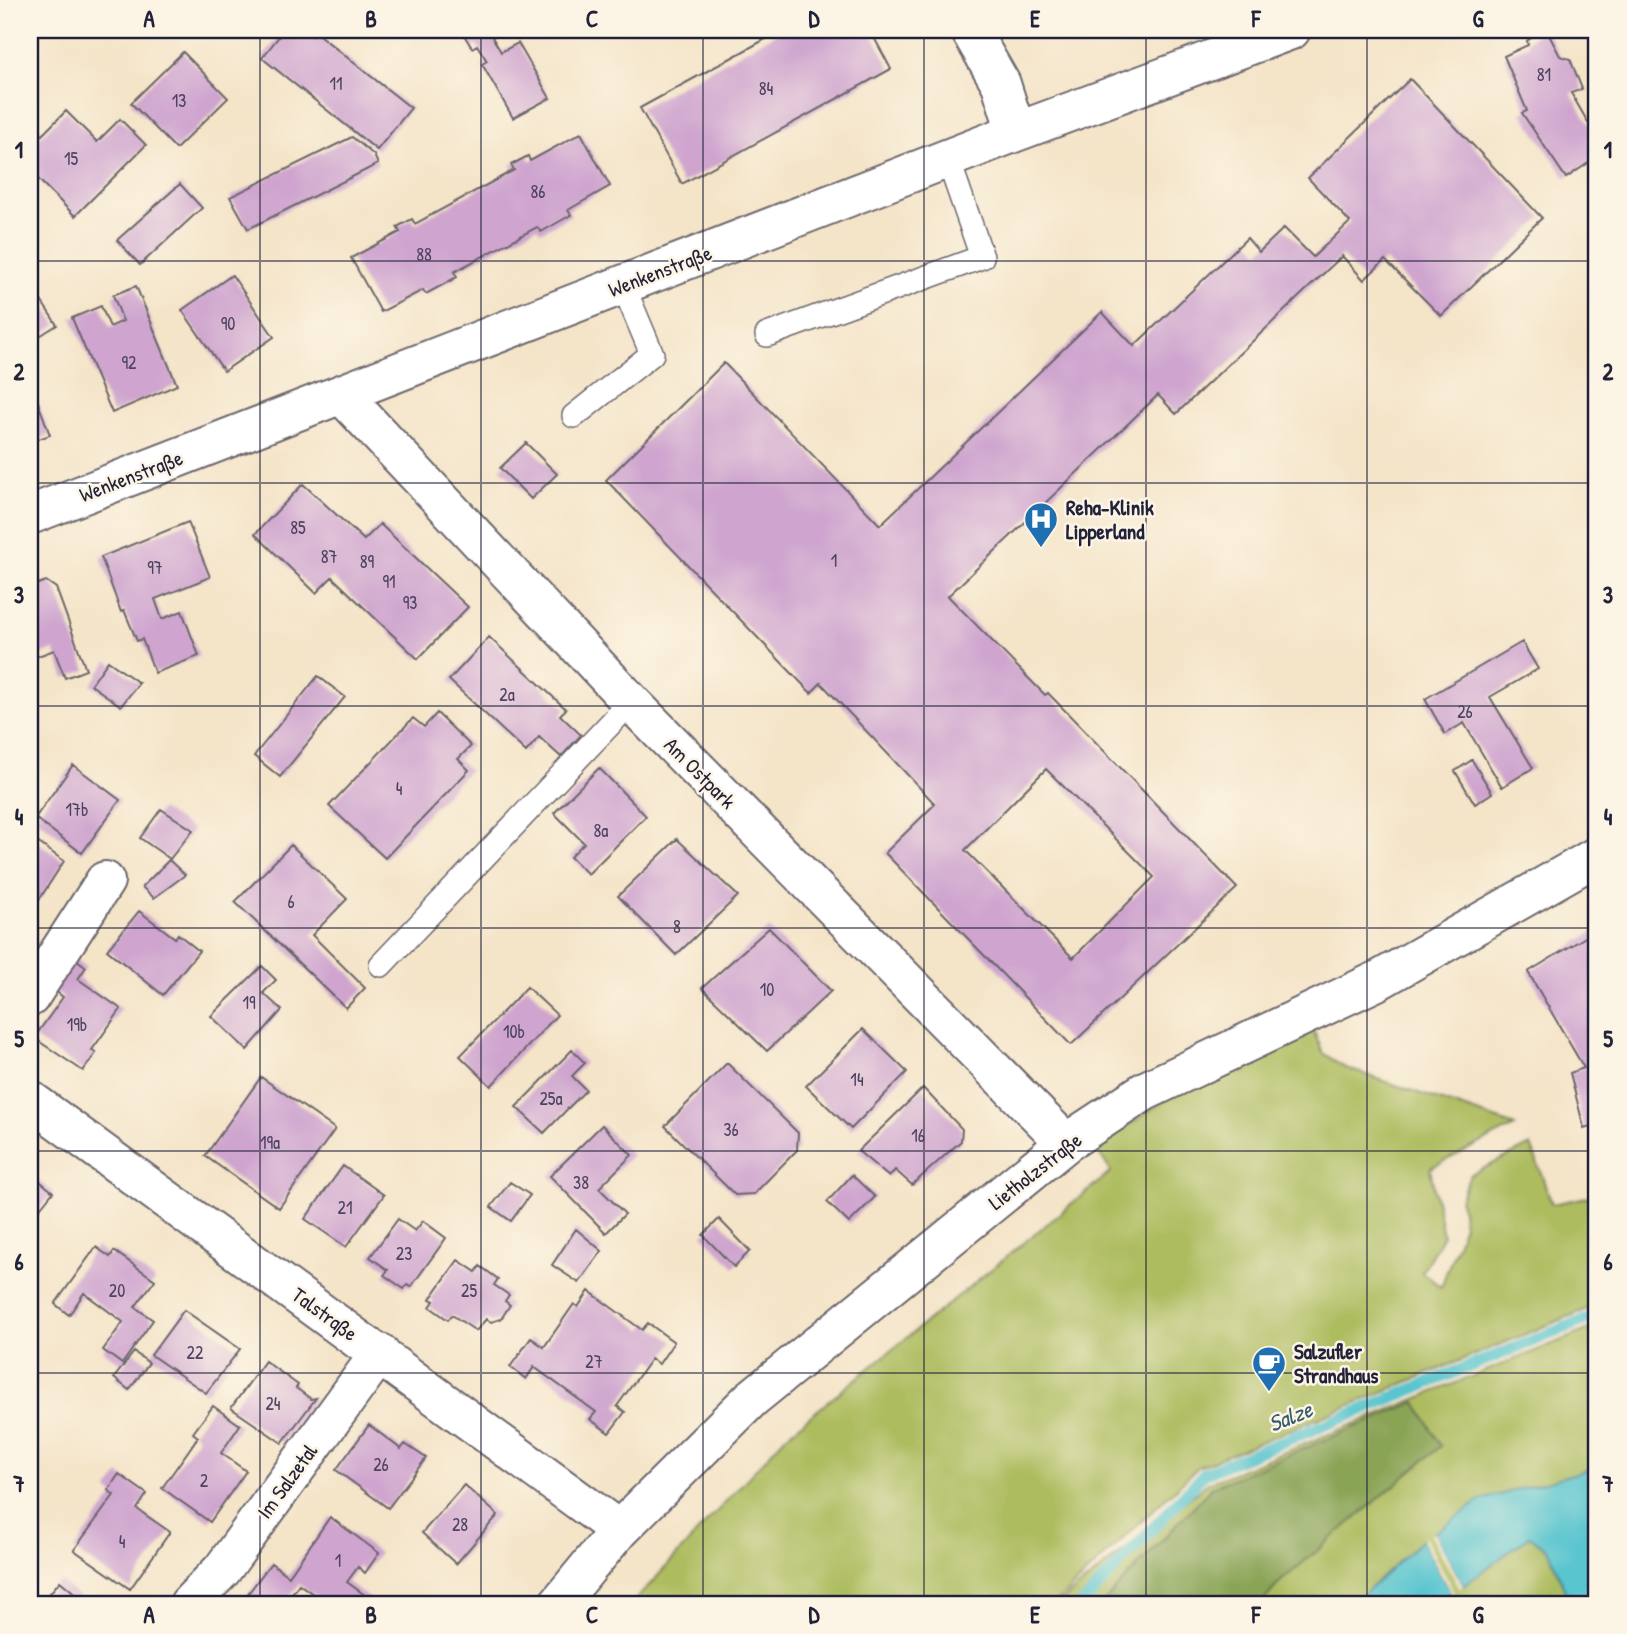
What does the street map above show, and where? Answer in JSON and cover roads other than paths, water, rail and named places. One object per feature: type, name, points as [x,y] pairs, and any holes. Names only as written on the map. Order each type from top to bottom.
[{"type":"street","points":[[970,30],[1001,84],[1017,132]]},
{"type":"street","name":"Wenkenstraße","points":[[30,515],[1017,132],[1291,30]]},
{"type":"street","name":"Am Ostpark","points":[[342,395],[631,702],[1066,1143]]},
{"type":"street","name":"Lietholzstraße","points":[[558,1604],[619,1530],[751,1399],[1066,1143],[1145,1091],[1379,980],[1597,856]]},
{"type":"street","points":[[30,997],[105,881]]},
{"type":"street","name":"Talstraße","points":[[30,1100],[619,1530]]},
{"type":"street","name":"Im Salzetal","points":[[189,1604],[222,1570],[380,1353]]},
{"type":"lane","points":[[766,335],[982,257],[948,159]]},
{"type":"lane","points":[[574,416],[652,354],[623,285]]},
{"type":"lane","points":[[381,965],[631,702]]},
{"type":"water","points":[[1597,1467],[1597,1604],[1570,1604],[1549,1551],[1530,1536],[1463,1586],[1434,1533],[1481,1500]]},
{"type":"water","points":[[1422,1540],[1451,1593],[1422,1604],[1353,1604]]},
{"type":"waterway","name":"Salze","points":[[1082,1604],[1205,1473],[1597,1315]]},
{"type":"place","name":"Reha-Klinik Lipperland","points":[[1041,549]]},
{"type":"place","name":"Salzufler Strandhaus","points":[[1269,1393]]}]
